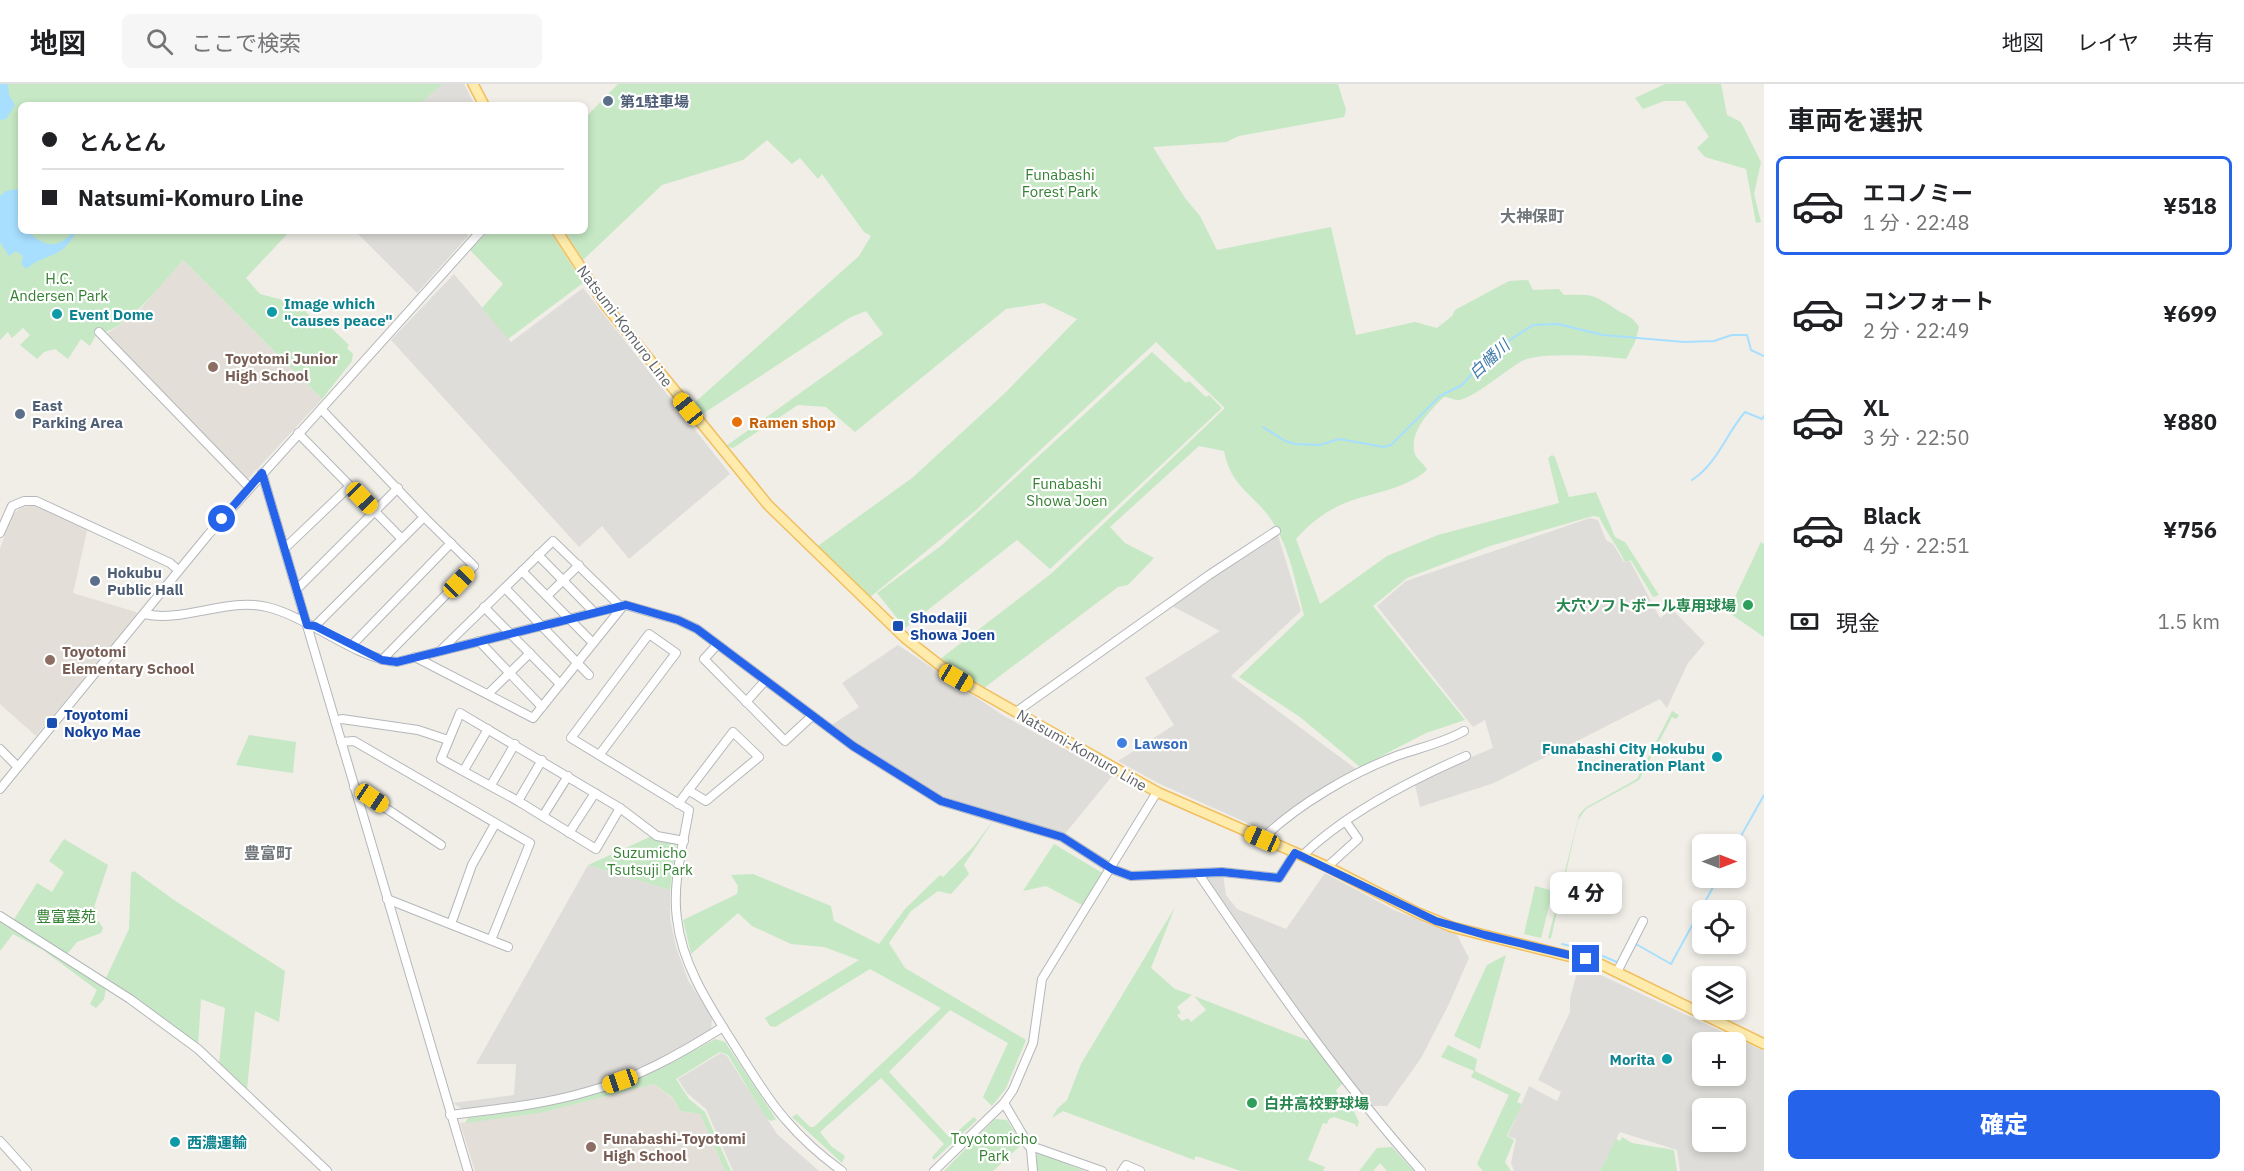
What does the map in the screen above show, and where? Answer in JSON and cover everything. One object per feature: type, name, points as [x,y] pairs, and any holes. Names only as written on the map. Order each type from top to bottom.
[{"type":"main road","points":[[473,84],[482,102]]},
{"type":"main road","name":"Natsumi-Komuro Line","points":[[559,234],[621,324],[742,475],[797,536],[928,658],[956,678],[1157,792],[1327,867],[1436,921],[1586,959],[1764,1044]]},
{"type":"street","points":[[0,789],[178,570],[249,487],[478,234]]},
{"type":"street","points":[[99,332],[249,487]]},
{"type":"street","points":[[321,409],[423,517],[474,566],[382,660]]},
{"type":"street","points":[[298,433],[402,539]]},
{"type":"street","points":[[262,473],[297,589],[311,625],[341,742],[468,1171]]},
{"type":"street","points":[[285,548],[350,486]]},
{"type":"street","points":[[297,589],[398,488]]},
{"type":"street","points":[[0,533],[12,506],[19,502],[36,501],[170,563],[178,570]]},
{"type":"street","points":[[311,625],[423,517]]},
{"type":"street","points":[[1016,712],[1276,531]]},
{"type":"street","points":[[441,650],[555,541],[622,606]]},
{"type":"street","points":[[352,645],[451,543]]},
{"type":"street","points":[[538,555],[594,612]]},
{"type":"street","points":[[547,596],[579,565]]},
{"type":"street","points":[[522,571],[593,643]]},
{"type":"street","points":[[505,588],[589,675]]},
{"type":"street","points":[[144,614],[165,616],[262,606],[311,625],[382,660],[397,662],[594,612],[631,605],[678,620],[697,629],[853,746],[941,801],[1062,837],[1112,869],[1138,877],[1222,872],[1279,878],[1298,854],[1346,822],[1410,781],[1466,756]]},
{"type":"street","points":[[415,657],[533,718],[622,606]]},
{"type":"street","points":[[484,608],[560,684]]},
{"type":"street","points":[[600,754],[676,653],[649,634],[571,738],[689,810],[676,893],[679,932],[694,977],[723,1027],[783,1118],[824,1158],[842,1171]]},
{"type":"street","points":[[479,641],[542,707]]},
{"type":"street","points":[[717,645],[704,659],[785,741],[812,716]]},
{"type":"street","points":[[488,694],[530,653]]},
{"type":"street","points":[[746,702],[765,681]]},
{"type":"street","points":[[620,808],[596,849],[491,785],[441,759],[460,714],[515,744],[620,808],[657,836],[683,844]]},
{"type":"street","points":[[335,721],[342,719],[418,729],[448,740]]},
{"type":"street","points":[[464,770],[488,729]]},
{"type":"street","points":[[1262,839],[1276,825],[1364,770],[1400,755],[1443,743],[1464,731]]},
{"type":"street","points":[[678,804],[688,790],[734,732],[759,757],[706,801],[688,790]]},
{"type":"street","points":[[341,742],[354,741],[530,843],[491,940]]},
{"type":"street","points":[[491,785],[515,744]]},
{"type":"street","points":[[0,749],[17,766]]},
{"type":"street","points":[[518,801],[542,760]]},
{"type":"street","points":[[543,816],[568,776]]},
{"type":"street","points":[[354,787],[441,845]]},
{"type":"street","points":[[934,1171],[1004,1103],[1013,1090],[1033,1043],[1042,979],[1112,869],[1157,792]]},
{"type":"street","points":[[569,833],[595,793]]},
{"type":"street","points":[[1327,867],[1358,839],[1346,822]]},
{"type":"street","points":[[451,924],[472,865],[495,824]]},
{"type":"street","points":[[1198,873],[1303,1024],[1373,1117],[1421,1171]]},
{"type":"street","points":[[387,899],[508,947]]},
{"type":"street","points":[[0,916],[130,999],[198,1049],[327,1171]]},
{"type":"street","points":[[1617,972],[1643,921]]},
{"type":"street","points":[[450,1115],[538,1104],[588,1092],[665,1061],[723,1027]]},
{"type":"street","points":[[1004,1103],[1028,1145],[1033,1171]]},
{"type":"street","points":[[0,1141],[27,1171]]},
{"type":"street","points":[[1028,1145],[1102,1171]]},
{"type":"street","points":[[1122,1171],[1126,1165],[1140,1171]]},
{"type":"shaded area","points":[[443,84],[464,84],[473,102],[422,102]]},
{"type":"shaded area","points":[[358,234],[467,234],[468,236],[417,293]]},
{"type":"shaded area","name":"Toyotomi Junior High School","points":[[183,260],[322,399],[248,479],[105,335],[136,314]]},
{"type":"shaded area","points":[[454,274],[511,342],[583,288],[730,474],[629,559],[602,526],[579,547],[391,340]]},
{"type":"shaded area","name":"Toyotomi Elementary School","points":[[36,505],[88,527],[73,593],[136,612],[137,615],[36,736],[0,704],[0,549],[12,515],[22,507]]},
{"type":"shaded area","points":[[1590,518],[1598,520],[1606,540],[1613,544],[1624,562],[1630,561],[1660,618],[1672,609],[1705,643],[1688,663],[1667,708],[1660,699],[1494,783],[1420,807],[1414,781],[1493,748],[1485,720],[1473,727],[1377,606],[1406,581]]},
{"type":"shaded area","points":[[1278,535],[1301,611],[1231,676],[1356,769],[1263,830],[1160,784],[1118,761],[1174,725],[1145,678],[1220,631],[1172,606]]},
{"type":"shaded area","points":[[898,645],[1004,716],[1113,775],[1064,835],[939,795],[830,726],[859,707],[842,683]]},
{"type":"shaded area","points":[[588,865],[670,890],[670,918],[676,947],[688,980],[712,1018],[711,1031],[663,1058],[587,1088],[558,1096],[462,1109],[453,1103],[514,1095],[516,1064],[476,1064]]},
{"type":"shaded area","points":[[1325,873],[1394,910],[1457,935],[1469,958],[1448,1006],[1421,1058],[1387,1106],[1370,1106],[1305,1022],[1203,875],[1223,874],[1226,895],[1237,909],[1286,929]]},
{"type":"shaded area","points":[[1579,965],[1692,1018],[1692,1020],[1697,1020],[1723,1032],[1692,1032],[1692,1086],[1746,1086],[1746,1043],[1764,1051],[1764,1171],[1680,1171],[1677,1150],[1620,1132],[1600,1171],[1514,1171],[1511,1163],[1516,1139],[1508,1136],[1529,1086],[1557,1101],[1561,1092],[1538,1080],[1570,1012],[1570,998]]},
{"type":"shaded area","points":[[721,1053],[727,1056],[777,1134],[819,1171],[733,1171],[706,1109],[687,1093],[678,1079]]},
{"type":"shaded area","name":"Funabashi-Toyotomi High School","points":[[654,1084],[673,1099],[680,1111],[700,1114],[725,1171],[475,1171],[460,1123],[540,1113]]},
{"type":"green space","name":"H.C. Andersen Park","points":[[0,84],[443,84],[422,102],[18,102],[18,234],[287,234],[246,278],[260,294],[298,304],[322,328],[327,324],[349,345],[347,348],[353,354],[352,361],[322,399],[183,260],[131,316],[107,331],[97,333],[90,346],[81,339],[68,359],[55,349],[44,352],[37,359],[20,345],[30,335],[23,328],[12,338],[8,332],[0,340]]},
{"type":"green space","name":"Funabashi Forest Park","points":[[618,84],[1338,84],[1346,110],[1344,117],[1239,136],[1226,142],[1153,147],[1185,198],[1200,216],[1217,250],[1331,227],[1356,335],[1415,322],[1437,328],[1452,316],[1455,310],[1509,281],[1528,280],[1533,290],[1559,289],[1564,295],[1587,295],[1598,298],[1629,317],[1639,327],[1635,342],[1626,359],[1574,355],[1533,358],[1517,364],[1463,399],[1455,400],[1444,397],[1423,420],[1414,442],[1415,453],[1427,470],[1408,482],[1338,506],[1319,518],[1296,539],[1320,604],[1387,556],[1438,535],[1559,503],[1548,458],[1552,455],[1555,457],[1569,497],[1596,492],[1615,537],[1625,542],[1659,595],[1653,597],[1631,560],[1625,562],[1599,517],[1593,516],[1490,546],[1407,578],[1373,606],[1465,720],[1426,733],[1360,767],[1300,717],[1239,677],[1304,615],[1289,558],[1275,526],[1261,506],[1239,484],[1224,451],[1199,446],[1110,527],[1125,543],[1154,558],[1128,585],[1118,587],[984,688],[939,660],[1052,573],[1225,408],[1156,342],[975,511],[869,598],[815,548],[912,478],[1005,393],[1077,319],[1044,303],[1006,309],[855,432],[826,407],[798,405],[733,448],[726,446],[883,334],[866,311],[849,318],[701,415],[692,405],[859,256],[871,236],[864,232],[822,174],[818,179],[800,158],[792,164],[767,140],[743,160],[662,185],[583,260],[566,234],[588,234],[588,115]]},
{"type":"green space","points":[[1665,84],[1721,84],[1727,115],[1741,122],[1761,162],[1754,194],[1761,222],[1756,223],[1746,169],[1705,157],[1697,148],[1709,137],[1685,101],[1664,101],[1643,109],[1635,98]]},
{"type":"green space","points":[[485,234],[552,234],[583,283],[508,339],[482,308],[503,284],[470,250]]},
{"type":"green space","name":"Funabashi Showa Joen","points":[[1152,352],[1186,383],[1189,381],[1206,397],[1209,395],[1222,408],[1050,569],[1017,540],[905,628],[877,593],[942,545]]},
{"type":"green space","name":"大穴ソフトボール専用球場","points":[[1761,542],[1764,544],[1764,637],[1728,612]]},
{"type":"green space","points":[[1672,711],[1679,715],[1676,719],[1672,717],[1639,780],[1586,809],[1578,820],[1551,938],[1548,939],[1579,815],[1585,808],[1637,779]]},
{"type":"green space","points":[[249,735],[296,742],[293,773],[236,765]]},
{"type":"green space","points":[[993,821],[964,865],[969,874],[951,894],[938,891],[911,911],[889,943],[905,968],[1026,1040],[1006,1088],[992,1106],[983,1097],[1008,1043],[950,1010],[889,1072],[950,1138],[974,1117],[977,1120],[934,1160],[932,1157],[944,1144],[881,1078],[820,1132],[831,1146],[845,1156],[842,1163],[792,1117],[797,1114],[810,1127],[814,1127],[941,1008],[870,969],[775,1027],[770,1026],[765,1018],[859,960],[824,947],[791,944],[752,926],[738,913],[691,954],[683,920],[737,894],[738,886],[731,875],[753,874],[831,906],[834,921],[879,944],[905,909],[940,875],[943,877],[973,847]]},
{"type":"green space","name":"Suzumicho Tsutsuji Park","points":[[652,836],[676,844],[670,890],[588,865]]},
{"type":"green space","name":"豊富墓苑","points":[[64,839],[108,865],[94,907],[97,909],[95,916],[103,928],[101,933],[77,942],[67,954],[13,921],[37,883],[52,892],[64,872],[49,861]]},
{"type":"green space","points":[[1054,844],[1104,874],[1084,906],[1046,886],[1023,891]]},
{"type":"green space","points":[[134,871],[174,900],[285,971],[279,1022],[255,1011],[247,1089],[219,1065],[225,1008],[201,999],[198,1046],[104,982],[129,929],[131,873]]},
{"type":"green space","points":[[1535,886],[1553,891],[1541,938],[1524,934]]},
{"type":"green space","points":[[1175,907],[1151,968],[1175,989],[1192,995],[1177,1007],[1181,1013],[1177,1015],[1182,1021],[1188,1018],[1191,1022],[1206,1010],[1194,996],[1312,1042],[1343,1083],[1336,1090],[1339,1099],[1334,1101],[1327,1098],[1324,1109],[1329,1113],[1336,1112],[1349,1101],[1359,1122],[1357,1127],[1355,1124],[1334,1117],[1329,1119],[1327,1124],[1323,1123],[1308,1160],[1325,1167],[1323,1171],[1241,1171],[1196,1156],[1194,1160],[1063,1111],[1052,1118],[1057,1109],[1067,1100],[1081,1064]]},
{"type":"green space","points":[[0,919],[106,988],[104,999],[96,1008],[90,1004],[97,990],[43,950],[13,934],[0,951]]},
{"type":"green space","points":[[1506,955],[1480,1049],[1454,1036],[1487,965]]},
{"type":"green space","points":[[715,1039],[725,1042],[776,1119],[771,1121],[766,1118],[728,1055],[720,1052],[676,1079],[689,1099],[705,1112],[731,1171],[725,1171],[700,1114],[680,1111],[673,1098],[654,1084],[540,1113],[465,1123],[468,1118],[535,1107],[596,1092],[655,1069]]},
{"type":"green space","points":[[1448,1045],[1477,1059],[1475,1071],[1521,1094],[1517,1102],[1522,1104],[1507,1136],[1514,1140],[1505,1162],[1511,1171],[1483,1171],[1477,1164],[1509,1095],[1471,1077],[1474,1071],[1441,1057]]},
{"type":"green space","name":"Toyotomicho Park","points":[[995,1119],[1007,1120],[1022,1144],[993,1171],[944,1171]]},
{"type":"green space","points":[[1622,1137],[1632,1143],[1674,1150],[1677,1171],[1600,1171],[1616,1139],[1620,1141]]},
{"type":"green space","points":[[1392,1147],[1414,1171],[1387,1171],[1380,1163],[1373,1171],[1359,1171],[1377,1148]]},
{"type":"green space","points":[[1037,1152],[1085,1171],[1037,1171]]},
{"type":"water","points":[[0,84],[8,84],[9,95],[15,105],[6,119],[0,120]]},
{"type":"water","points":[[18,190],[18,234],[32,234],[45,243],[56,244],[71,234],[75,234],[69,243],[58,252],[26,269],[21,264],[23,256],[16,251],[9,256],[0,242],[0,196],[6,191]]},
{"type":"waterway","name":"白幡川","points":[[1263,427],[1285,441],[1295,444],[1320,445],[1339,439],[1384,447],[1391,445],[1440,396],[1462,385],[1493,351],[1533,325],[1558,324],[1603,335],[1684,342],[1714,341],[1732,335],[1747,335],[1751,350],[1764,356]]},
{"type":"waterway","points":[[1692,480],[1708,466],[1745,412],[1762,419],[1764,416]]},
{"type":"waterway","points":[[1742,834],[1764,795]]},
{"type":"waterway","points":[[1624,965],[1636,944],[1671,964],[1713,888]]},
{"type":"waterway","points":[[1562,944],[1589,950],[1619,963]]},
{"type":"place","name":"第1駐車場","points":[[608,101]]},
{"type":"place","name":"Image which \"causes peace\"","points":[[272,312]]},
{"type":"place","name":"Event Dome","points":[[57,314]]},
{"type":"place","name":"Toyotomi Junior High School","points":[[213,367]]},
{"type":"place","name":"East Parking Area","points":[[20,414]]},
{"type":"place","name":"Ramen shop","points":[[737,422]]},
{"type":"place","name":"Hokubu Public Hall","points":[[95,581]]},
{"type":"place","name":"大穴ソフトボール専用球場","points":[[1748,605]]},
{"type":"place","name":"Shodaiji Showa Joen","points":[[898,626]]},
{"type":"place","name":"Toyotomi Elementary School","points":[[50,660]]},
{"type":"place","name":"Toyotomi Nokyo Mae","points":[[52,723]]},
{"type":"place","name":"Lawson","points":[[1122,743]]},
{"type":"place","name":"Funabashi City Hokubu Incineration Plant","points":[[1717,757]]},
{"type":"place","name":"Morita","points":[[1667,1059]]},
{"type":"place","name":"白井高校野球場","points":[[1252,1103]]},
{"type":"place","name":"西濃運輸","points":[[175,1142]]},
{"type":"place","name":"Funabashi-Toyotomi High School","points":[[591,1147]]},
{"type":"district","name":"大神保町","points":[[1532,216]]},
{"type":"district","name":"豊富町","points":[[268,853]]},
{"type":"route","points":[[222,519],[262,473],[307,625],[315,626],[382,660],[397,662],[594,612],[631,605],[678,620],[697,629],[853,746],[941,801],[1062,837],[1112,869],[1131,876],[1147,878],[1222,872],[1279,878],[1295,853],[1452,927],[1586,959]]}]
